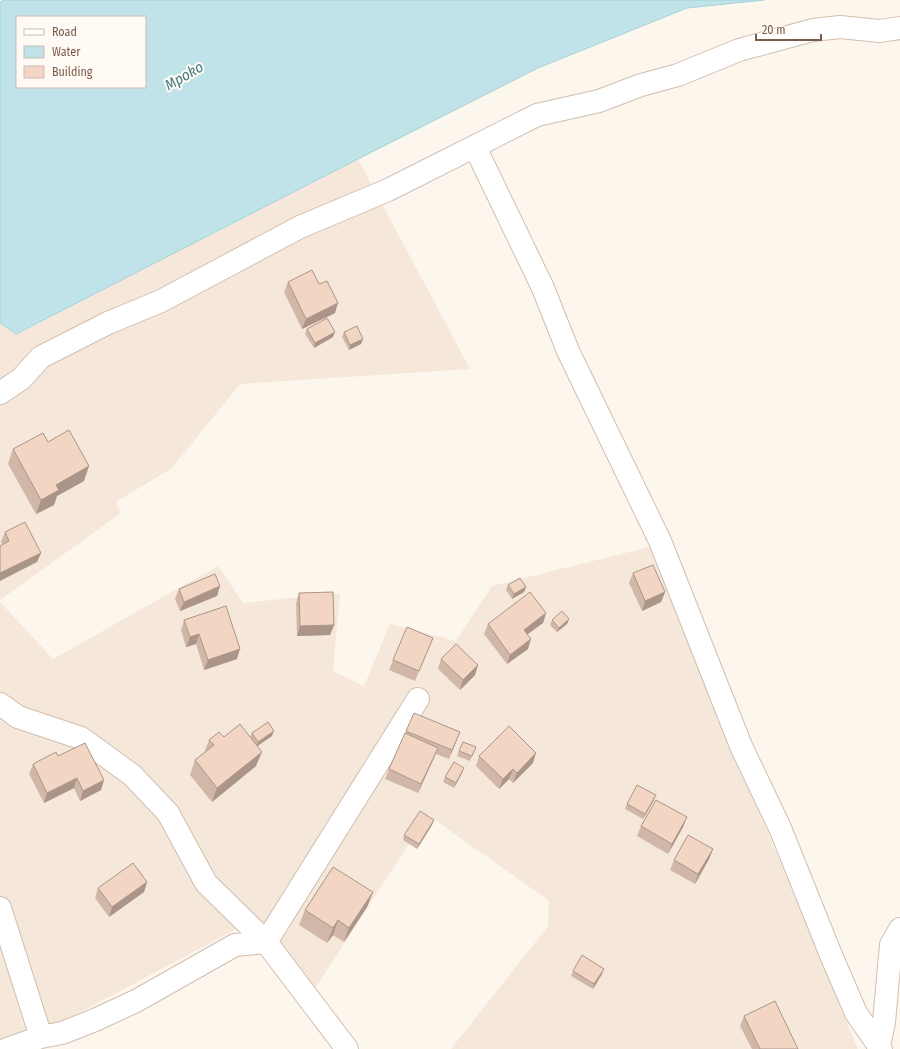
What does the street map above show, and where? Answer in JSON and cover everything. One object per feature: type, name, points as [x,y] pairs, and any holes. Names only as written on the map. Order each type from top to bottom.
[{"type":"street","points":[[0,393],[21,379],[41,357],[108,323],[161,300],[300,227],[388,190],[537,115],[599,102],[641,85],[678,75],[739,50],[813,30],[840,27],[880,31],[900,28]]},
{"type":"street","points":[[475,147],[543,288],[568,351],[660,541],[741,746],[780,828],[856,1013],[880,1047]]},
{"type":"street","points":[[266,942],[418,699]]},
{"type":"street","points":[[0,704],[18,717],[81,738],[132,775],[168,813],[206,884],[266,942],[347,1049]]},
{"type":"street","points":[[0,908],[41,1037]]},
{"type":"street","points":[[880,1047],[884,1022],[891,945],[900,929]]},
{"type":"street","points":[[7,1049],[41,1037],[62,1033],[95,1020],[136,1001],[235,945],[266,942]]},
{"type":"shaded area","points":[[358,159],[470,369],[240,384],[172,468],[116,502],[121,513],[0,600],[0,323],[16,334]]},
{"type":"shaded area","points":[[649,547],[858,1049],[451,1049],[548,926],[549,901],[428,815],[308,999],[250,922],[62,1022],[0,1040],[0,602],[53,659],[218,566],[243,603],[340,593],[333,671],[364,686],[390,624],[456,641],[492,586]]},
{"type":"water","name":"Mpoko","points":[[3,0],[764,0],[687,8],[538,68],[16,334],[0,323],[0,2]]},
{"type":"building","points":[[312,270],[319,284],[327,281],[338,303],[306,319],[288,282]]},
{"type":"building","points":[[327,318],[335,332],[315,343],[307,329]]},
{"type":"building","points":[[357,326],[363,339],[350,345],[344,332]]},
{"type":"building","points":[[69,430],[89,466],[56,485],[59,490],[41,500],[13,449],[43,433],[48,442]]},
{"type":"building","points":[[25,522],[41,553],[0,573],[0,546],[9,541],[5,532]]},
{"type":"building","points":[[653,565],[665,592],[645,601],[633,573]]},
{"type":"building","points":[[215,574],[220,586],[184,602],[179,589]]},
{"type":"building","points":[[520,578],[526,587],[514,594],[508,585]]},
{"type":"building","points":[[333,592],[334,625],[300,626],[299,593]]},
{"type":"building","points":[[530,592],[546,613],[524,630],[531,639],[510,655],[488,624]]},
{"type":"building","points":[[226,606],[240,649],[208,660],[199,634],[190,637],[184,620]]},
{"type":"building","points":[[562,611],[569,619],[559,628],[552,620]]},
{"type":"building","points":[[407,627],[433,638],[419,671],[393,660]]},
{"type":"building","points":[[456,644],[478,665],[463,680],[441,659]]},
{"type":"building","points":[[414,713],[460,732],[452,750],[406,731]]},
{"type":"building","points":[[268,722],[274,731],[258,742],[252,733]]},
{"type":"building","points":[[240,724],[262,752],[217,788],[195,760],[214,745],[209,740],[219,732],[224,737]]},
{"type":"building","points":[[509,726],[536,753],[517,773],[513,769],[503,779],[479,756]]},
{"type":"building","points":[[405,733],[438,748],[421,784],[389,769]]},
{"type":"building","points":[[463,742],[476,747],[472,756],[459,751]]},
{"type":"building","points":[[85,743],[104,780],[83,791],[77,778],[47,793],[33,764],[56,752],[58,756]]},
{"type":"building","points":[[454,762],[464,768],[456,783],[445,777]]},
{"type":"building","points":[[637,785],[656,795],[645,814],[627,804]]},
{"type":"building","points":[[656,800],[687,817],[672,844],[641,826]]},
{"type":"building","points":[[420,811],[434,820],[419,844],[404,835]]},
{"type":"building","points":[[688,835],[713,849],[698,874],[674,860]]},
{"type":"building","points":[[133,863],[147,882],[112,907],[98,888]]},
{"type":"building","points":[[333,867],[373,892],[349,928],[338,920],[333,928],[305,910]]},
{"type":"building","points":[[582,955],[604,969],[594,984],[573,971]]},
{"type":"building","points":[[775,1001],[798,1049],[760,1049],[744,1016]]}]
